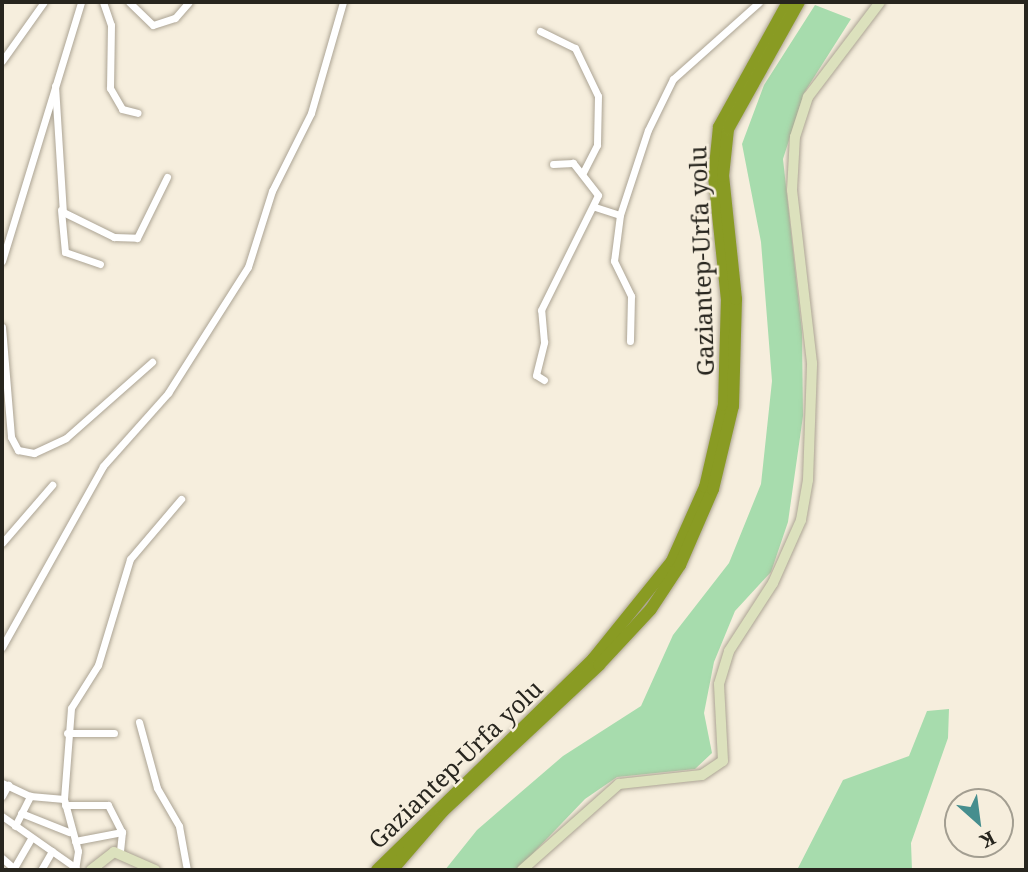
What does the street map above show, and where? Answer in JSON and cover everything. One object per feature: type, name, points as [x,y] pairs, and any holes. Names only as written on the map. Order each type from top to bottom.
[{"type":"highway","name":"Gaziantep-Urfa yolu","points":[[377,870],[436,806],[593,659],[672,561],[705,487],[724,405],[727,300],[715,176],[719,127],[733,92],[788,2]]},
{"type":"highway","name":"Gaziantep-Urfa yolu","points":[[392,870],[442,812],[599,665],[651,609],[680,565],[713,489],[733,407],[736,299],[723,176],[728,129],[799,2]]},
{"type":"street","points":[[2,61],[44,2]]},
{"type":"street","points":[[2,261],[81,2]]},
{"type":"street","points":[[103,2],[111,25],[110,88],[121,109],[138,113]]},
{"type":"street","points":[[129,2],[153,25],[175,18],[188,2]]},
{"type":"street","points":[[2,648],[103,466],[169,393],[248,267],[272,191],[311,113],[342,2]]},
{"type":"street","points":[[630,341],[631,296],[614,261],[620,215],[648,130],[673,79],[759,2]]},
{"type":"street","points":[[523,870],[619,784],[702,775],[723,761],[719,684],[729,651],[796,533],[808,480],[812,363],[792,190],[795,137],[814,88],[880,2]]},
{"type":"street","points":[[540,31],[570,43],[598,96],[597,145],[583,173]]},
{"type":"street","points":[[2,54],[10,50]]},
{"type":"street","points":[[55,86],[65,252],[100,264]]},
{"type":"street","points":[[544,380],[536,375],[544,342],[541,310],[595,207],[598,195],[573,163],[553,164]]},
{"type":"street","points":[[61,210],[114,237],[137,239],[167,177]]},
{"type":"street","points":[[595,207],[620,215]]},
{"type":"street","points":[[2,327],[11,437],[18,450],[34,453],[66,438],[152,362]]},
{"type":"street","points":[[2,543],[52,485]]},
{"type":"street","points":[[76,869],[75,841],[69,832],[64,802],[67,733],[71,708],[98,665],[130,559],[181,499]]},
{"type":"street","points":[[139,722],[157,788],[179,826],[187,870]]},
{"type":"street","points":[[67,733],[114,733]]},
{"type":"street","points":[[2,796],[5,784],[30,796],[108,805],[122,832],[120,852]]},
{"type":"street","points":[[15,826],[30,796]]},
{"type":"street","points":[[21,813],[69,832]]},
{"type":"street","points":[[2,816],[76,869]]},
{"type":"street","points":[[75,841],[122,832]]},
{"type":"street","points":[[2,858],[15,869],[32,838]]},
{"type":"street","points":[[41,870],[52,851]]},
{"type":"street","points":[[91,870],[120,852]]},
{"type":"street","points":[[120,852],[155,870]]},
{"type":"green space","points":[[815,5],[851,19],[804,93],[783,159],[802,332],[803,416],[788,522],[771,572],[735,611],[714,662],[704,713],[712,753],[695,769],[617,777],[585,799],[517,870],[445,870],[477,830],[563,756],[641,706],[673,635],[729,563],[761,484],[772,381],[761,242],[742,144],[764,85]]},
{"type":"green space","points":[[949,709],[948,738],[911,843],[912,870],[797,870],[843,780],[909,756],[927,711]]}]
